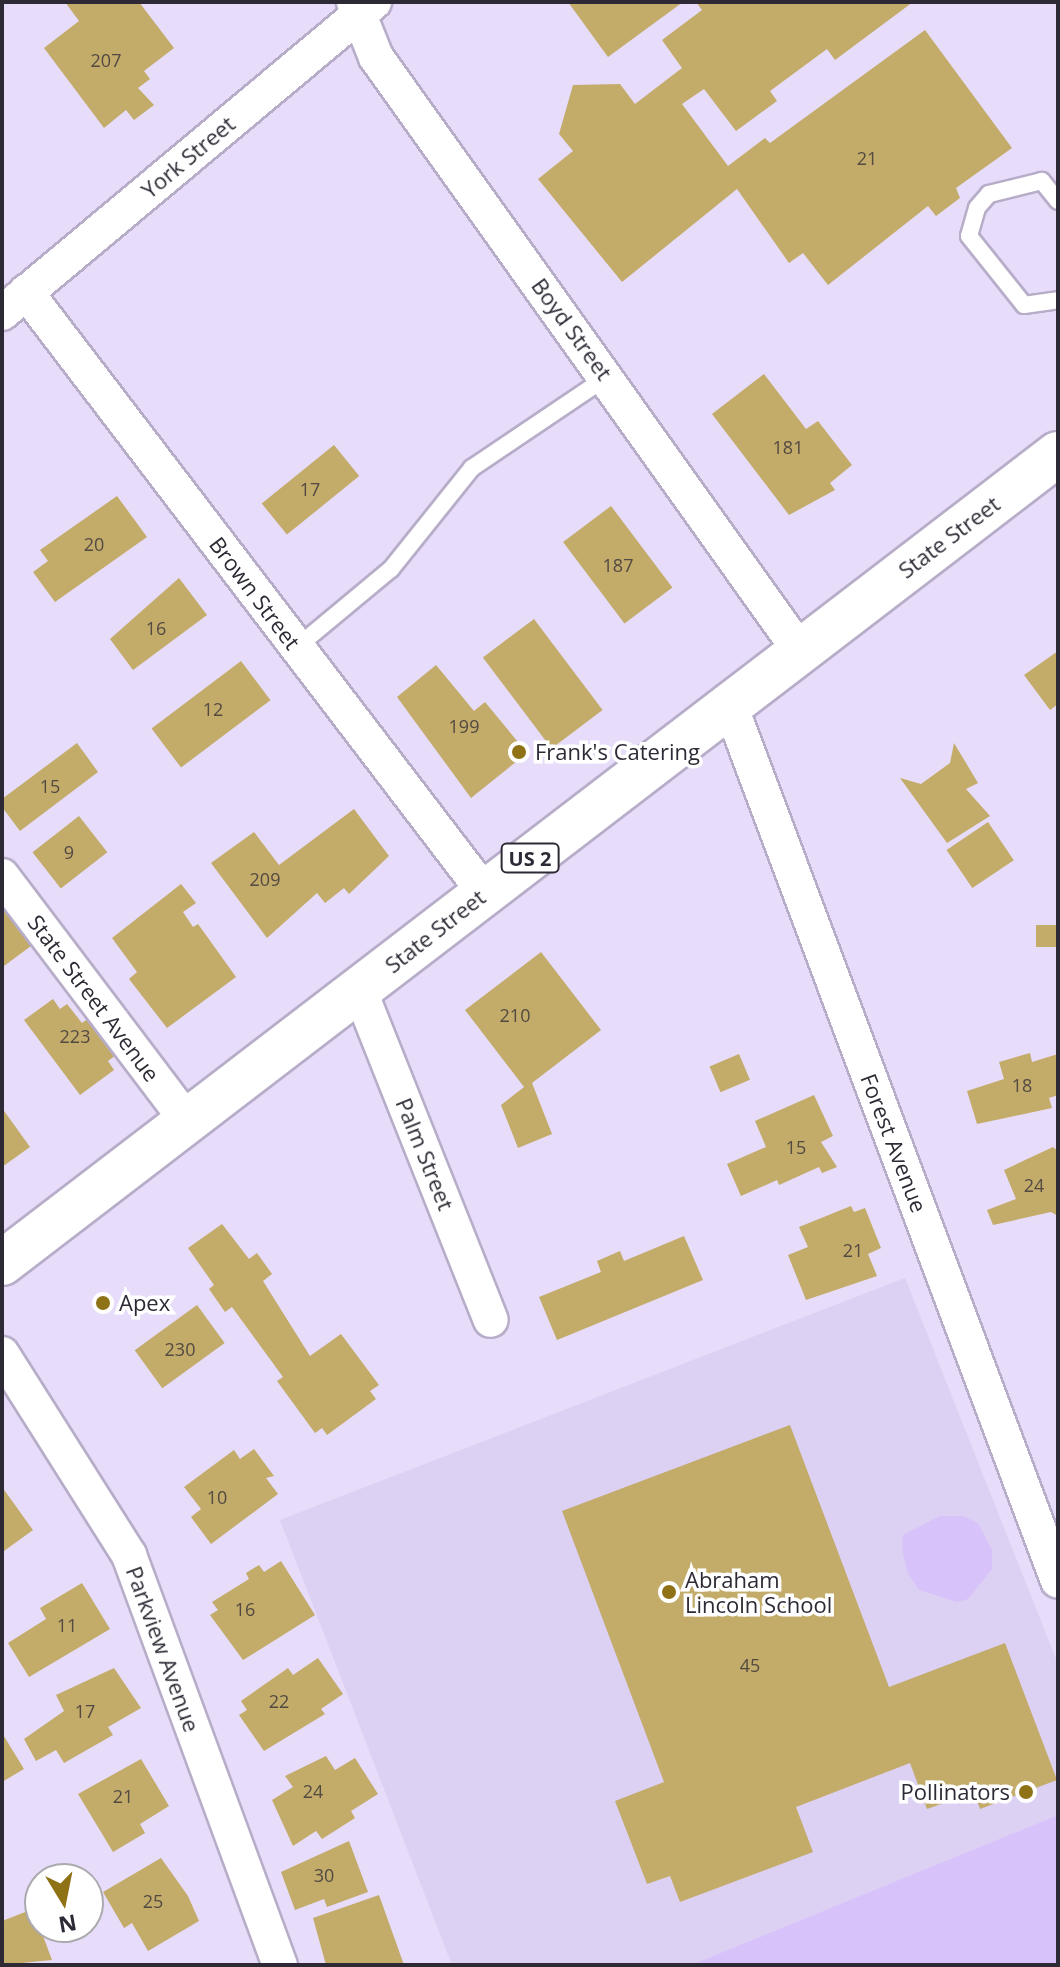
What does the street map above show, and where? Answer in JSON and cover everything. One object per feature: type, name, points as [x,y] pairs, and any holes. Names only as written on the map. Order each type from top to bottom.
[{"type":"main road","name":"State Street","points":[[2,1263],[1058,454]]},
{"type":"street","name":"York Street","points":[[14,302],[362,6]]},
{"type":"street","name":"Boyd Street","points":[[362,6],[376,57],[800,651]]},
{"type":"street","name":"Brown Street","points":[[14,302],[297,647],[485,893]]},
{"type":"street","name":"Forest Avenue","points":[[730,705],[1058,1581]]},
{"type":"street","name":"State Street Avenue","points":[[2,876],[187,1121]]},
{"type":"street","name":"Palm Street","points":[[359,989],[491,1320]]},
{"type":"street","name":"Parkview Avenue","points":[[2,1354],[129,1555],[280,1965]]},
{"type":"lane","points":[[1058,201],[1042,181],[989,194],[977,208],[969,236],[1024,305],[1058,300]]},
{"type":"lane","points":[[297,647],[391,569],[472,468],[607,377]]},
{"type":"shaded area","name":"Abraham Lincoln School","points":[[905,1278],[1058,1664],[1058,1815],[691,1965],[452,1965],[280,1520]]},
{"type":"shaded area","points":[[940,1516],[963,1516],[978,1523],[992,1550],[992,1569],[968,1599],[957,1602],[919,1590],[907,1572],[902,1548],[903,1535]]},
{"type":"shaded area","points":[[1058,1815],[1058,1965],[691,1965]]},
{"type":"building","points":[[65,2],[139,2],[174,48],[144,71],[150,79],[138,88],[154,105],[134,120],[126,110],[104,128],[44,48],[79,21]]},
{"type":"building","points":[[568,2],[683,2],[608,57]]},
{"type":"building","points":[[696,2],[913,2],[835,60],[827,49],[770,91],[777,101],[736,131],[704,89],[682,104],[728,166],[765,138],[770,143],[925,30],[1012,148],[956,188],[960,198],[936,216],[928,206],[828,285],[803,253],[789,263],[737,189],[622,282],[538,179],[573,151],[559,134],[573,85],[620,84],[635,104],[682,68],[662,40],[702,10]]},
{"type":"building","points":[[764,374],[806,429],[818,421],[852,465],[830,483],[835,490],[789,515],[712,414]]},
{"type":"building","points":[[334,445],[359,476],[287,535],[262,504]]},
{"type":"building","points":[[117,496],[147,537],[55,602],[33,572],[48,561],[40,550]]},
{"type":"building","points":[[611,506],[672,587],[624,624],[563,542]]},
{"type":"building","points":[[179,578],[207,615],[133,670],[110,639]]},
{"type":"building","points":[[534,619],[603,710],[551,749],[483,658]]},
{"type":"building","points":[[1058,651],[1058,704],[1050,710],[1024,675]]},
{"type":"building","points":[[241,661],[270,700],[181,768],[152,728]]},
{"type":"building","points":[[436,665],[474,711],[485,702],[527,753],[471,798],[397,697]]},
{"type":"building","points":[[77,743],[98,772],[20,831],[2,807],[2,799]]},
{"type":"building","points":[[954,743],[978,783],[966,789],[990,816],[947,843],[900,778],[921,784],[950,763]]},
{"type":"building","points":[[354,809],[389,856],[349,894],[344,888],[325,903],[317,893],[267,938],[211,863],[254,832],[279,865]]},
{"type":"building","points":[[79,816],[107,852],[61,889],[33,852]]},
{"type":"building","points":[[988,822],[1014,860],[972,888],[947,850]]},
{"type":"building","points":[[181,884],[196,903],[183,912],[193,927],[198,924],[236,977],[167,1028],[129,979],[137,972],[112,938]]},
{"type":"building","points":[[2,891],[39,940],[4,966],[2,963]]},
{"type":"building","points":[[1036,925],[1058,925],[1058,947],[1036,947]]},
{"type":"building","points":[[541,952],[601,1030],[532,1083],[552,1134],[518,1148],[501,1105],[524,1087],[465,1010]]},
{"type":"building","points":[[53,999],[60,1009],[67,1004],[82,1023],[97,1012],[124,1049],[108,1061],[114,1070],[80,1095],[24,1020]]},
{"type":"building","points":[[1030,1053],[1032,1062],[1058,1054],[1058,1095],[1049,1098],[1052,1108],[977,1124],[967,1091],[1004,1079],[999,1062]]},
{"type":"building","points":[[739,1054],[750,1080],[720,1092],[710,1067]]},
{"type":"building","points":[[814,1095],[833,1136],[821,1142],[837,1167],[822,1173],[819,1167],[779,1185],[777,1180],[741,1196],[727,1164],[766,1147],[755,1121]]},
{"type":"building","points":[[2,1108],[30,1147],[2,1167]]},
{"type":"building","points":[[1053,1147],[1058,1151],[1058,1216],[1051,1212],[993,1225],[987,1210],[1016,1199],[1004,1170]]},
{"type":"building","points":[[851,1206],[854,1212],[865,1208],[881,1248],[868,1254],[877,1276],[806,1300],[788,1255],[808,1247],[799,1227]]},
{"type":"building","points":[[222,1224],[249,1259],[257,1253],[272,1274],[263,1281],[310,1356],[341,1334],[379,1385],[370,1391],[376,1399],[327,1435],[322,1428],[315,1433],[277,1381],[283,1377],[232,1307],[225,1312],[209,1289],[214,1285],[188,1248]]},
{"type":"building","points":[[684,1236],[703,1280],[557,1340],[539,1297],[601,1272],[597,1261],[620,1251],[624,1261]]},
{"type":"building","points":[[197,1305],[225,1343],[162,1388],[135,1350]]},
{"type":"building","points":[[790,1425],[889,1687],[1005,1643],[1057,1780],[980,1809],[974,1792],[927,1809],[910,1763],[796,1807],[813,1852],[680,1902],[670,1876],[647,1884],[615,1801],[664,1782],[562,1511]]},
{"type":"building","points":[[254,1449],[274,1476],[266,1478],[278,1494],[211,1544],[191,1517],[201,1509],[184,1487],[234,1450],[240,1459]]},
{"type":"building","points":[[2,1487],[33,1530],[4,1551],[2,1548]]},
{"type":"building","points":[[281,1561],[315,1615],[243,1660],[210,1615],[218,1610],[212,1602],[249,1579],[246,1573],[259,1565],[264,1572]]},
{"type":"building","points":[[82,1583],[110,1629],[29,1677],[8,1643],[46,1619],[40,1608]]},
{"type":"building","points":[[318,1658],[343,1694],[321,1709],[325,1714],[264,1751],[239,1715],[247,1710],[241,1701],[288,1668],[293,1675]]},
{"type":"building","points":[[114,1668],[141,1708],[108,1727],[113,1735],[64,1763],[56,1750],[36,1761],[24,1739],[64,1711],[56,1695]]},
{"type":"building","points":[[2,1733],[24,1769],[2,1782]]},
{"type":"building","points":[[326,1756],[335,1770],[355,1758],[378,1794],[351,1811],[355,1818],[322,1839],[316,1831],[293,1846],[272,1800],[293,1787],[285,1776]]},
{"type":"building","points":[[141,1759],[169,1806],[140,1824],[145,1833],[113,1852],[78,1794]]},
{"type":"building","points":[[349,1841],[368,1892],[327,1907],[324,1899],[295,1910],[281,1872]]},
{"type":"building","points":[[161,1858],[188,1896],[199,1921],[148,1951],[132,1923],[124,1928],[104,1891]]},
{"type":"building","points":[[379,1895],[404,1965],[326,1965],[313,1918]]},
{"type":"building","points":[[24,1912],[24,1943],[46,1943],[52,1960],[2,1965],[2,1921]]},
{"type":"place","name":"Frank's Catering","points":[[519,752]]},
{"type":"place","name":"Apex","points":[[103,1303]]},
{"type":"place","name":"Abraham Lincoln School","points":[[669,1592]]},
{"type":"place","name":"Pollinators","points":[[1026,1792]]}]
